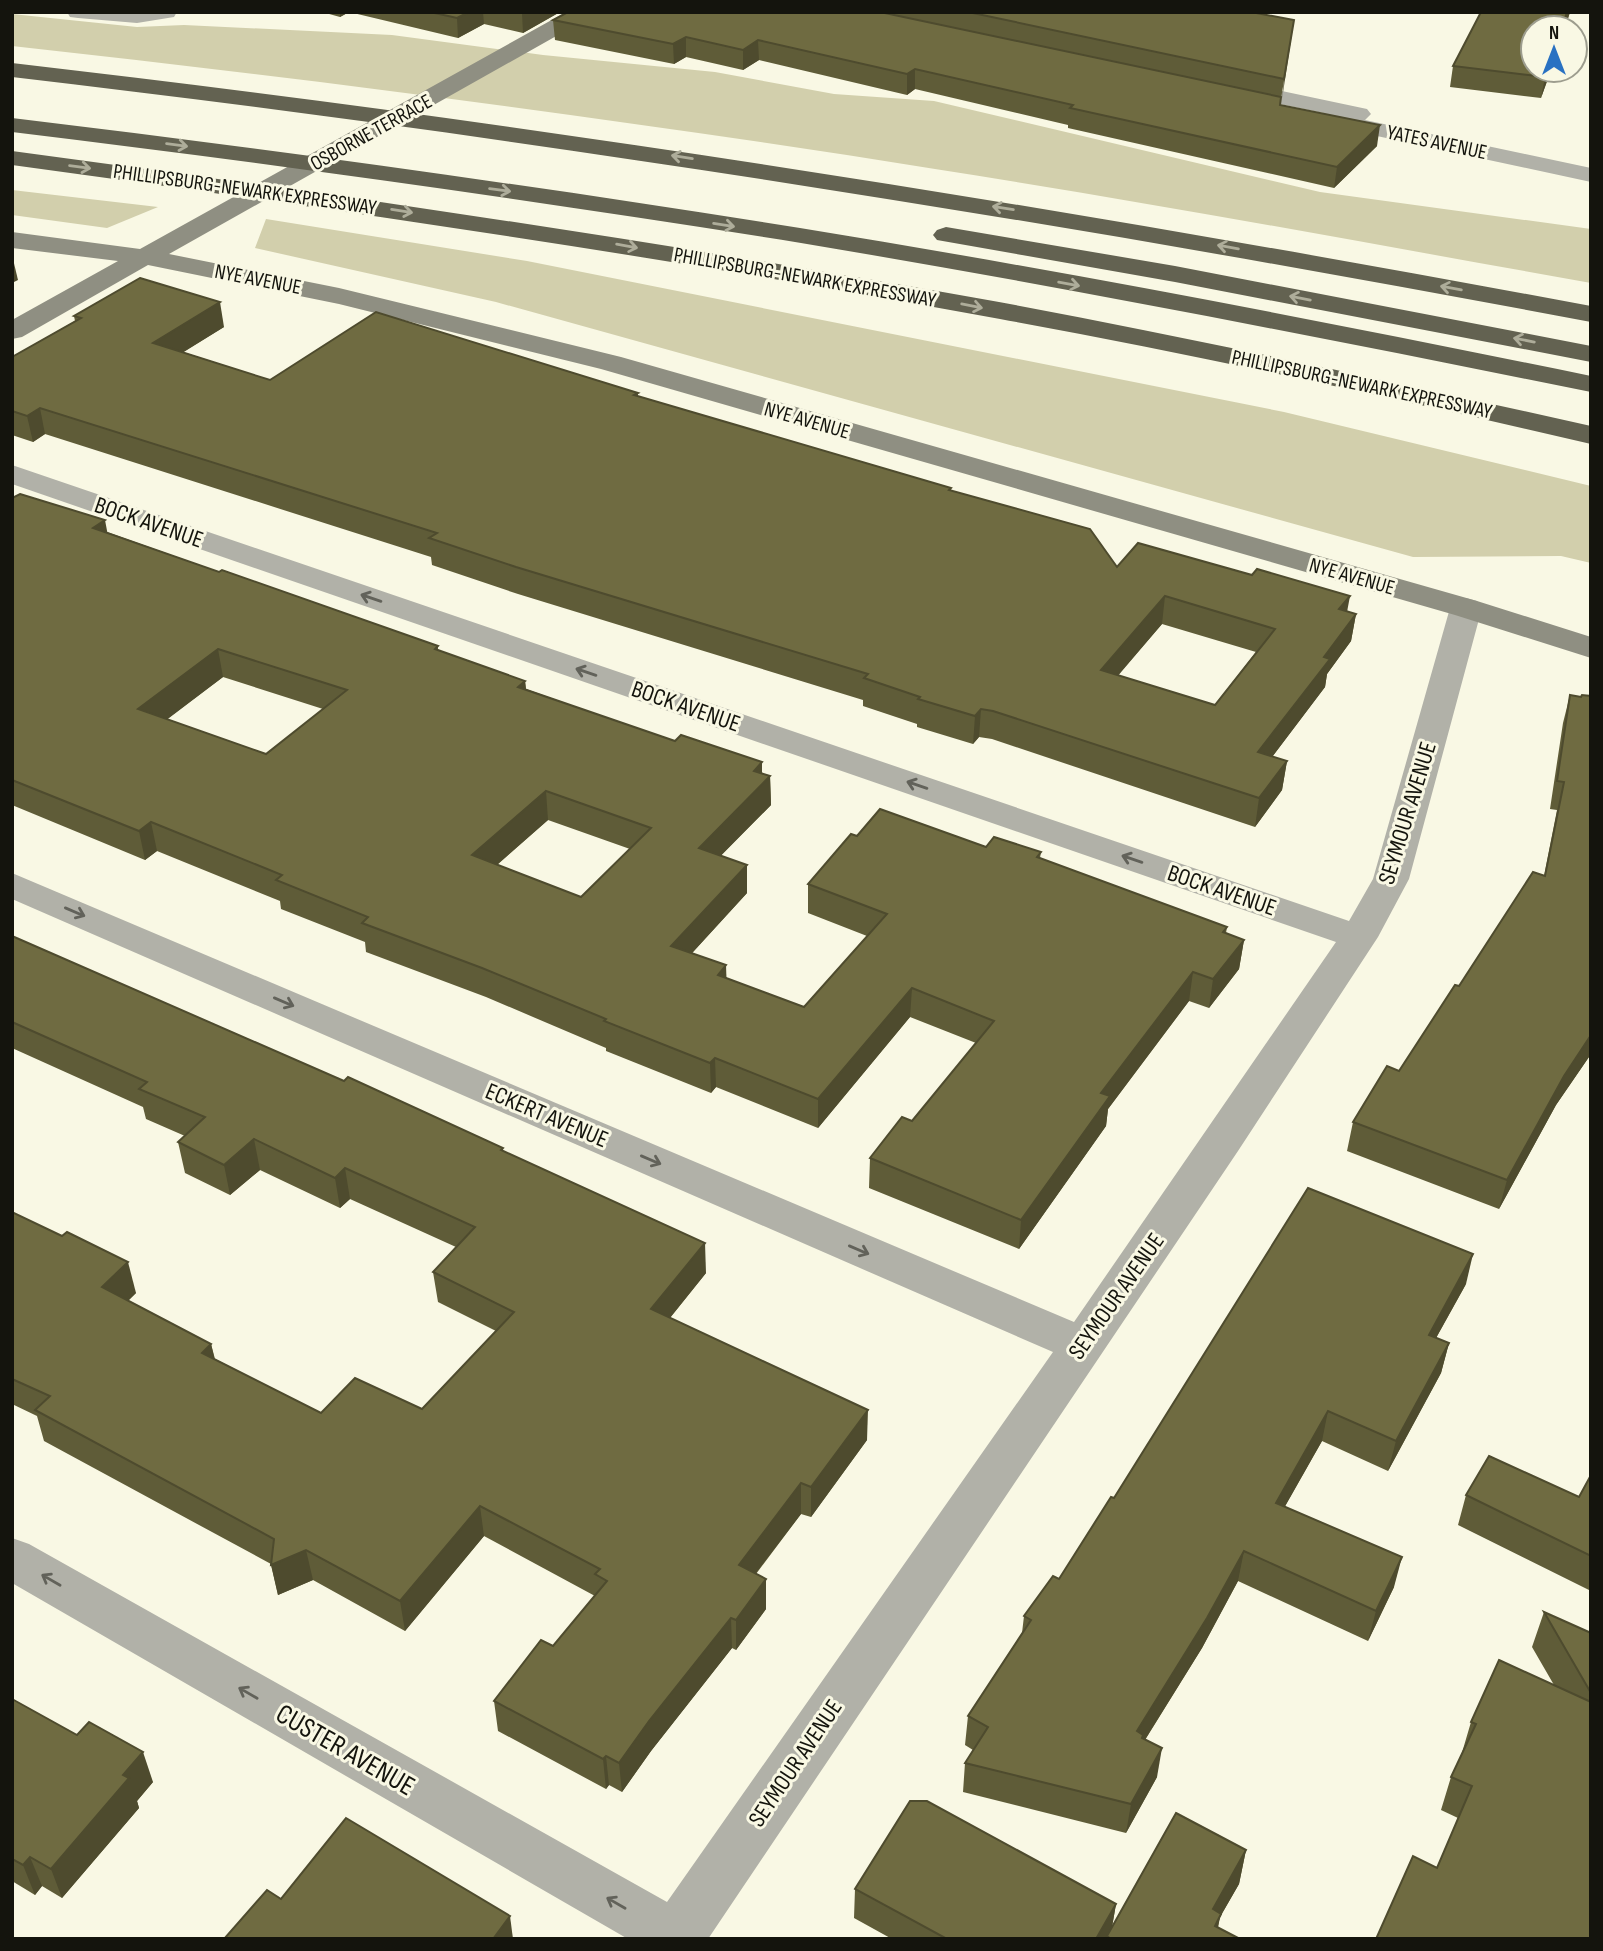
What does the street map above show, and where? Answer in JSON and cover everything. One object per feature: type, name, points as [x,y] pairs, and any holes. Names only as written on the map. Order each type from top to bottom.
[{"type":"highway","points":[[12,70],[450,124],[913,193],[1591,314]]},
{"type":"highway","name":"PHILLIPSBURG-NEWARK EXPRESSWAY","points":[[12,125],[394,174],[755,230],[1138,296],[1591,384]]},
{"type":"highway","points":[[310,138],[389,149]]},
{"type":"highway","name":"PHILLIPSBURG-NEWARK EXPRESSWAY","points":[[12,158],[469,221],[963,304],[1244,358],[1591,435]]},
{"type":"highway","points":[[918,230],[1175,274],[1591,354]]},
{"type":"street","points":[[78,12],[118,17],[158,14]]},
{"type":"street","name":"OSBORNE TERRACE","points":[[12,331],[582,12]]},
{"type":"street","name":"YATES AVENUE","points":[[1591,163],[1208,88],[1591,175]]},
{"type":"street","name":"NYE AVENUE","points":[[12,240],[146,257],[339,296],[611,363],[1466,608],[1591,648]]},
{"type":"street","name":"BOCK AVENUE","points":[[12,474],[1359,937]]},
{"type":"street","name":"SEYMOUR AVENUE","points":[[676,1938],[1223,1141],[1359,937],[1391,879],[1466,608]]},
{"type":"street","name":"ECKERT AVENUE","points":[[12,885],[1082,1345]]},
{"type":"street","name":"CUSTER AVENUE","points":[[12,1558],[676,1938]]},
{"type":"shaded area","points":[[12,14],[137,27],[184,25],[392,35],[543,55],[715,72],[834,94],[934,101],[1320,192],[1591,229],[1591,283],[1263,224],[820,151],[474,102],[12,46]]},
{"type":"shaded area","points":[[12,190],[158,207],[107,228],[12,215]]},
{"type":"shaded area","points":[[266,219],[527,261],[1284,412],[1591,486],[1591,563],[1561,556],[1413,557],[496,302],[255,248]]},
{"type":"building","points":[[430,12],[469,12],[457,18]]},
{"type":"building","points":[[568,12],[880,12],[1281,97],[1280,105],[1380,125],[1337,167],[1070,108],[1073,105],[915,69],[907,74],[758,40],[743,50],[686,37],[673,44],[553,20]]},
{"type":"building","points":[[968,12],[1251,12],[1294,20],[1284,79]]},
{"type":"building","points":[[1481,12],[1567,12],[1519,14],[1519,74],[1453,66]]},
{"type":"building","points":[[140,278],[220,302],[153,343],[270,380],[376,312],[638,393],[634,395],[951,488],[949,490],[1090,529],[1117,567],[1138,543],[1252,575],[1257,569],[1350,596],[1339,609],[1356,614],[1324,657],[1330,659],[1258,752],[1287,761],[1259,798],[993,711],[981,709],[975,716],[918,699],[920,697],[864,678],[868,674],[516,567],[429,538],[437,533],[40,408],[27,416],[12,411],[12,357],[81,318],[74,316]],"holes":[[[1165,596],[1275,629],[1215,705],[1101,670]]]},
{"type":"building","points":[[20,494],[105,520],[93,528],[438,646],[435,649],[525,681],[518,687],[675,741],[681,735],[762,762],[754,771],[770,776],[699,848],[747,865],[671,946],[726,965],[718,975],[804,1007],[887,914],[808,884],[851,834],[857,836],[880,809],[986,847],[994,837],[1041,852],[1037,857],[1227,927],[1223,932],[1244,940],[1213,979],[1193,972],[1101,1093],[1110,1096],[1021,1220],[870,1158],[902,1117],[912,1121],[994,1021],[912,988],[818,1099],[715,1058],[710,1063],[482,968],[362,923],[368,917],[276,880],[282,875],[151,822],[139,831],[12,780],[12,498]],"holes":[[[218,649],[347,690],[266,754],[138,709]],[[546,791],[651,828],[581,897],[472,855]]]},
{"type":"building","points":[[1570,695],[1591,696],[1591,1035],[1564,1076],[1507,1180],[1353,1122],[1387,1066],[1399,1071],[1455,985],[1459,986],[1533,872],[1545,876],[1564,782],[1557,781]]},
{"type":"building","points":[[12,936],[344,1081],[348,1077],[705,1243],[651,1309],[868,1410],[811,1487],[801,1483],[739,1565],[766,1579],[736,1620],[731,1618],[619,1763],[606,1756],[603,1759],[494,1701],[541,1640],[553,1646],[607,1581],[595,1574],[600,1569],[480,1506],[400,1601],[306,1550],[271,1565],[274,1539],[35,1410],[50,1396],[12,1379],[12,1212],[62,1236],[67,1232],[128,1262],[102,1287],[211,1344],[202,1353],[321,1413],[355,1378],[422,1409],[514,1312],[433,1272],[475,1227],[345,1168],[335,1178],[254,1139],[224,1165],[178,1142],[205,1117],[139,1089],[147,1082],[12,1022]]},
{"type":"building","points":[[1308,1188],[1473,1254],[1429,1335],[1449,1343],[1396,1441],[1328,1411],[1276,1503],[1402,1557],[1376,1611],[1244,1551],[1207,1618],[1137,1731],[1143,1735],[1142,1738],[1162,1748],[1131,1804],[965,1763],[988,1727],[968,1716],[1031,1620],[1024,1616],[1053,1576],[1059,1579],[1111,1497],[1114,1498]]},
{"type":"building","points":[[1489,1456],[1579,1497],[1591,1475],[1591,1556],[1466,1495]]},
{"type":"building","points":[[1544,1612],[1591,1633],[1591,1693]]},
{"type":"building","points":[[1499,1660],[1591,1702],[1591,1939],[1376,1939],[1413,1856],[1437,1868],[1472,1786],[1451,1777],[1476,1724],[1471,1722]]},
{"type":"building","points":[[12,1699],[77,1735],[89,1722],[143,1752],[123,1775],[129,1778],[51,1869],[30,1857],[23,1865],[12,1859]]},
{"type":"building","points":[[910,1801],[927,1801],[1116,1904],[1096,1939],[947,1939],[855,1889]]},
{"type":"building","points":[[1176,1813],[1246,1850],[1213,1909],[1221,1914],[1215,1926],[1240,1939],[1111,1939],[1107,1936]]},
{"type":"building","points":[[346,1818],[510,1916],[493,1939],[224,1939],[267,1890],[281,1899]]}]
